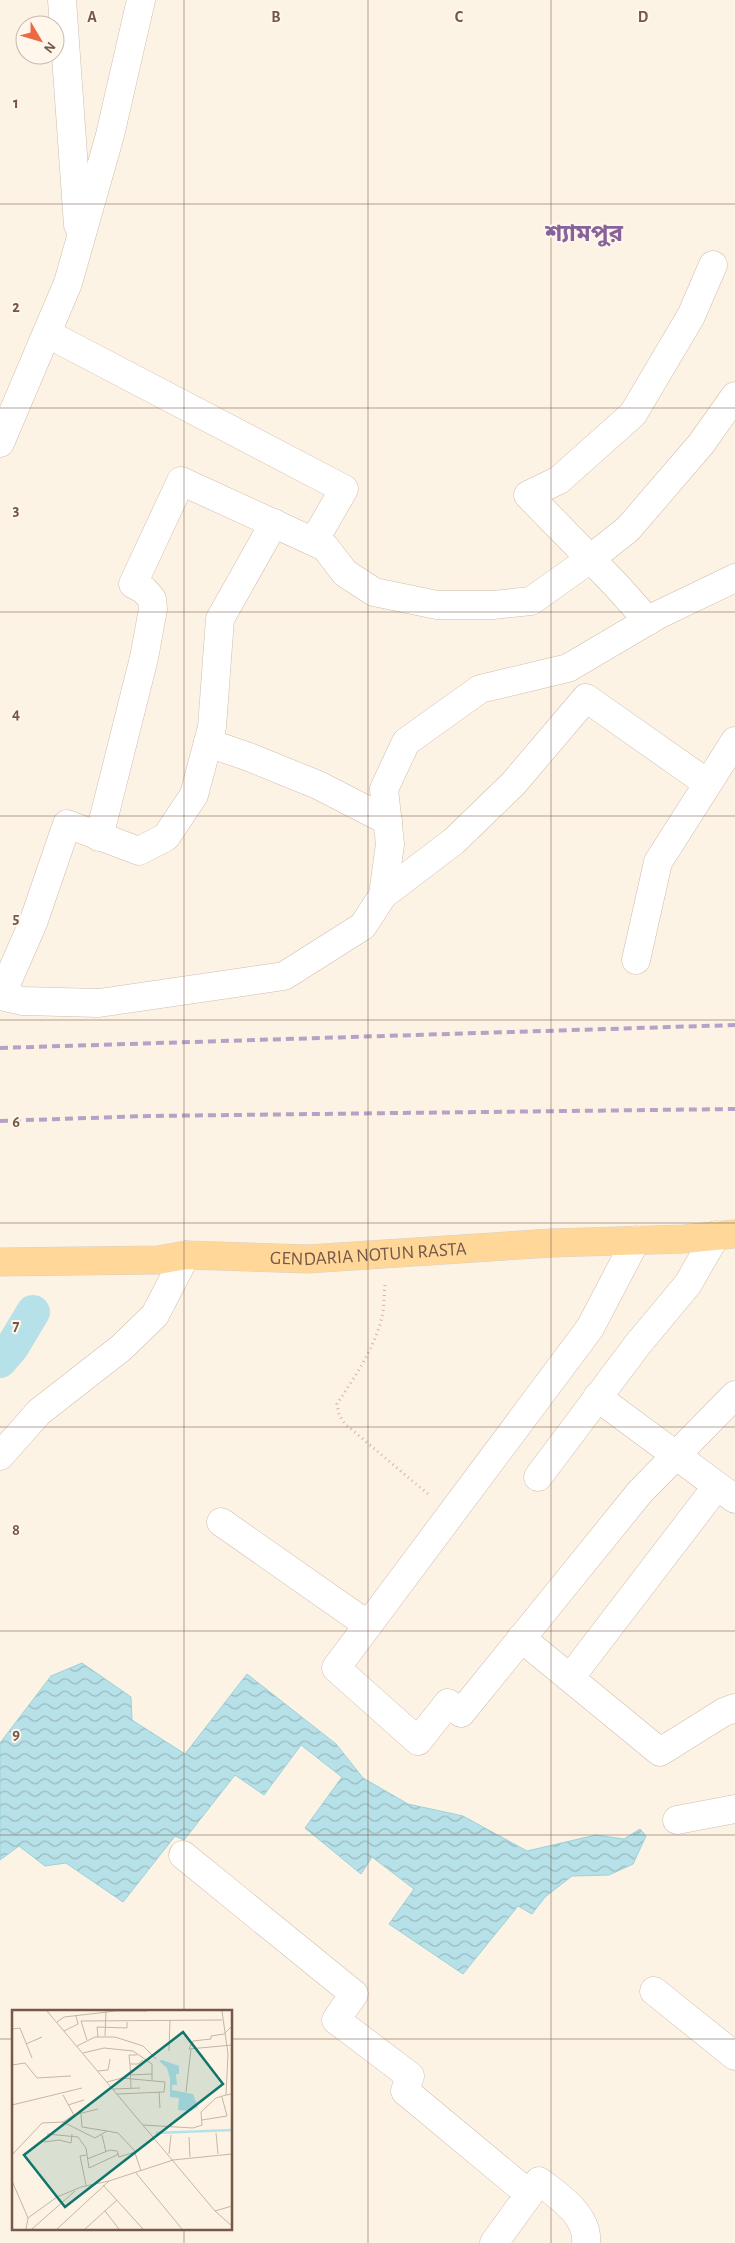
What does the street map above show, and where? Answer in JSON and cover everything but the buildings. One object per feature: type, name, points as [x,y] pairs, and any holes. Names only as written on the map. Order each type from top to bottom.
[{"type":"main road","name":"GENDARIA NOTUN RASTA","points":[[0,1262],[158,1260],[186,1255],[308,1259],[551,1242],[684,1239],[726,1234]]},
{"type":"street","points":[[62,0],[79,245]]},
{"type":"street","points":[[0,443],[48,334],[68,283],[110,135],[141,0]]},
{"type":"street","points":[[648,621],[528,495],[559,480],[633,414],[691,316],[713,265]]},
{"type":"street","points":[[48,334],[344,489],[314,541]]},
{"type":"street","points":[[99,837],[139,676],[152,609],[152,599],[144,590],[133,584],[181,481],[325,546],[345,573],[374,592],[437,605],[493,605],[530,601],[590,559],[634,522],[701,444],[735,396]]},
{"type":"street","points":[[274,523],[220,619],[212,727],[194,795],[166,837],[139,851],[67,824],[33,923],[1,996],[23,1000],[99,1003],[284,976],[363,926],[383,895],[454,841],[536,759],[586,698],[707,783]]},
{"type":"street","points":[[383,895],[390,844],[384,789],[406,742],[480,689],[568,668],[648,621],[735,578]]},
{"type":"street","points":[[636,960],[658,862],[735,741]]},
{"type":"street","points":[[208,743],[249,757],[318,785],[388,821]]},
{"type":"street","points":[[538,1477],[597,1397],[613,1380],[638,1344],[688,1284],[726,1234]]},
{"type":"street","points":[[636,1240],[590,1328],[336,1668],[418,1741],[448,1703],[461,1712],[640,1492],[735,1395]]},
{"type":"street","points":[[0,1456],[39,1412],[121,1348],[155,1315],[186,1255]]},
{"type":"street","points":[[570,1678],[726,1492],[597,1397]]},
{"type":"street","points":[[221,1522],[368,1625]]},
{"type":"street","points":[[522,1638],[660,1752],[724,1712],[735,1708]]},
{"type":"street","points":[[677,1820],[735,1809]]},
{"type":"street","points":[[183,1855],[354,1994],[336,2020],[410,2076],[405,2091],[529,2194]]},
{"type":"street","points":[[654,1991],[735,2056]]},
{"type":"street","points":[[494,2243],[539,2181],[571,2205],[587,2235],[586,2243]]},
{"type":"path","points":[[387,1254],[382,1313],[376,1334],[356,1374],[337,1404],[339,1415],[345,1424],[450,1513]]},
{"type":"water","points":[[82,1663],[131,1697],[132,1720],[185,1754],[247,1674],[336,1744],[363,1778],[408,1804],[463,1816],[527,1851],[596,1835],[624,1839],[640,1829],[646,1836],[633,1864],[609,1875],[572,1876],[545,1897],[532,1914],[518,1906],[463,1974],[389,1924],[414,1889],[372,1857],[361,1874],[305,1828],[342,1777],[301,1745],[264,1795],[235,1775],[184,1840],[175,1836],[123,1902],[66,1863],[45,1866],[19,1846],[0,1860],[0,1743],[51,1676]]},
{"type":"waterway","points":[[0,1361],[12,1347],[33,1312]]},
{"type":"railway","points":[[0,1048],[735,1025]]},
{"type":"railway","points":[[0,1121],[148,1116],[735,1109]]},
{"type":"district","name":"শ্যামপুর","points":[[584,234]]}]
